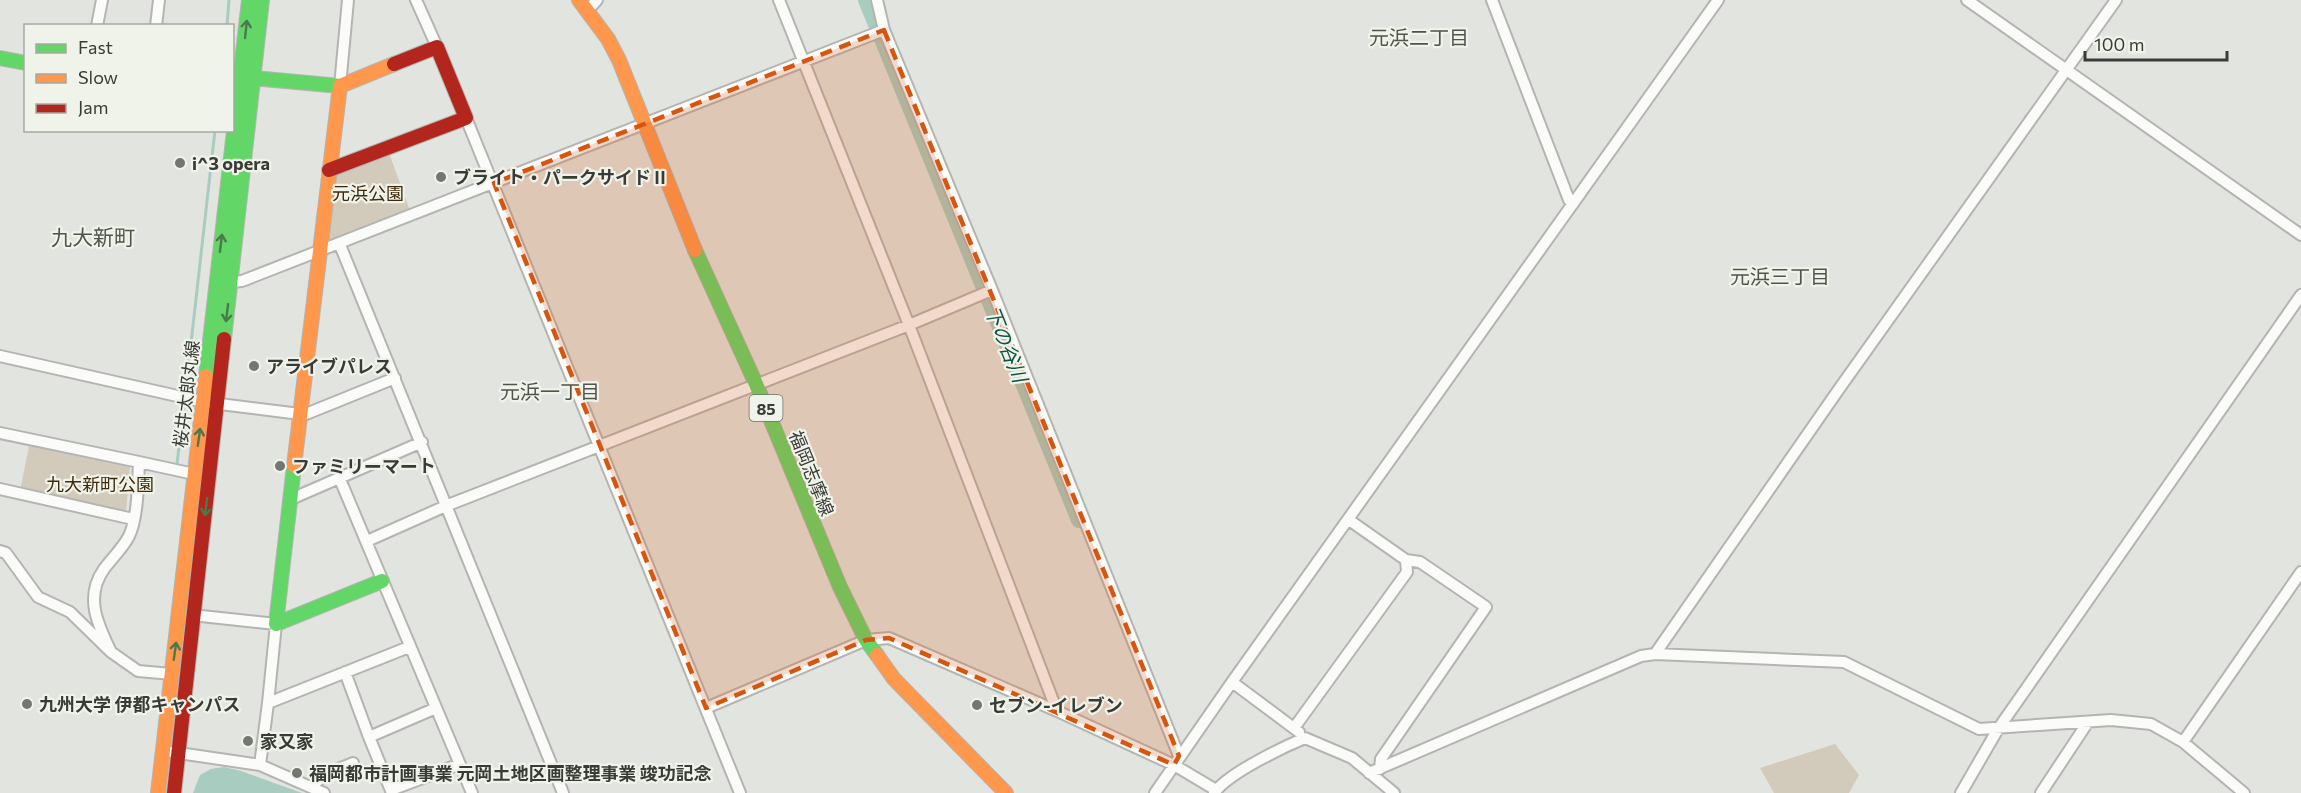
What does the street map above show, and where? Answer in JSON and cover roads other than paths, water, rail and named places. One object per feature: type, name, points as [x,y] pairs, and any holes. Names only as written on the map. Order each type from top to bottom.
[{"type":"main road","name":"桜井太郎丸線","points":[[174,793],[249,0]]},
{"type":"main road","name":"桜井太郎丸線","points":[[158,793],[180,615],[194,474],[211,403],[231,282],[240,107],[253,78],[262,0]]},
{"type":"main road","name":"福岡志摩線","points":[[588,3],[619,60],[697,255],[756,384],[840,588],[866,640],[894,678],[998,791]]},
{"type":"main road","points":[[253,78],[340,86],[437,47],[466,118],[329,170]]},
{"type":"main road","points":[[0,58],[24,63]]},
{"type":"main road","points":[[340,86],[318,253],[276,624],[382,581]]},
{"type":"street","points":[[97,24],[102,0]]},
{"type":"street","points":[[156,24],[159,0]]},
{"type":"street","points":[[340,86],[348,0]]},
{"type":"street","points":[[416,0],[437,47]]},
{"type":"street","points":[[779,0],[909,325],[1057,711]]},
{"type":"street","points":[[877,0],[880,32],[992,290],[1177,760]]},
{"type":"street","points":[[1492,0],[1569,200],[1574,204]]},
{"type":"street","points":[[1155,793],[1718,0]]},
{"type":"street","points":[[1967,0],[2301,235]]},
{"type":"street","points":[[1655,654],[1839,389],[2116,0]]},
{"type":"street","points":[[231,282],[242,282],[318,253],[880,32]]},
{"type":"street","points":[[466,118],[740,793]]},
{"type":"street","points":[[340,244],[448,505],[563,793]]},
{"type":"street","points":[[368,541],[448,505],[909,325],[992,290]]},
{"type":"street","points":[[1961,793],[1998,729],[2301,294]]},
{"type":"street","points":[[0,356],[211,403],[300,414],[306,414],[395,378]]},
{"type":"street","points":[[0,433],[194,474]]},
{"type":"street","points":[[291,499],[422,442]]},
{"type":"street","points":[[111,652],[97,622],[93,598],[98,578],[130,535],[137,498],[139,462]]},
{"type":"street","points":[[339,477],[368,541],[409,647],[472,793]]},
{"type":"street","points":[[0,489],[133,519]]},
{"type":"street","points":[[1349,520],[1406,560],[1420,562],[1486,607],[1380,759],[1375,771]]},
{"type":"street","points":[[0,551],[6,553],[38,597],[70,612],[111,652],[138,671],[172,674]]},
{"type":"street","points":[[1294,728],[1407,572],[1406,560]]},
{"type":"street","points":[[2183,742],[2301,572]]},
{"type":"street","points":[[192,615],[276,624],[260,765]]},
{"type":"street","points":[[706,708],[866,640],[889,639],[1177,760],[1215,792],[1227,780],[1305,738]]},
{"type":"street","points":[[268,704],[409,647]]},
{"type":"street","points":[[1375,771],[1641,656],[1655,654],[1844,662],[1979,729],[2110,720],[2151,724],[2183,742],[2244,793]]},
{"type":"street","points":[[345,672],[392,792],[460,764]]},
{"type":"street","points":[[1232,682],[1305,738],[1352,758],[1375,771],[1394,793]]},
{"type":"street","points":[[369,737],[436,708]]},
{"type":"street","points":[[2042,793],[2088,722]]},
{"type":"street","points":[[162,751],[260,765],[324,793]]},
{"type":"street","points":[[312,786],[324,775],[353,763]]},
{"type":"waterway","points":[[227,24],[229,0]]},
{"type":"waterway","name":"下の谷川","points":[[866,0],[1079,520]]},
{"type":"waterway","points":[[186,388],[215,132]]},
{"type":"waterway","points":[[183,415],[184,405]]},
{"type":"waterway","points":[[177,464],[181,429]]},
{"type":"place","name":"i^3 opera","points":[[180,163]]},
{"type":"place","name":"ブライト・パークサイドⅡ","points":[[441,177]]},
{"type":"place","name":"アライブパレス","points":[[254,366]]},
{"type":"place","name":"ファミリーマート","points":[[280,466]]},
{"type":"place","name":"九州大学 伊都キャンパス","points":[[27,704]]},
{"type":"place","name":"セブン-イレブン","points":[[977,705]]},
{"type":"place","name":"家又家","points":[[248,741]]},
{"type":"place","name":"福岡都市計画事業 元岡土地区画整理事業 竣功記念","points":[[297,773]]},
{"type":"district","name":"元浜二丁目","points":[[1419,37]]},
{"type":"district","name":"九大新町","points":[[93,236]]},
{"type":"district","name":"元浜三丁目","points":[[1780,276]]},
{"type":"district","name":"元浜一丁目","points":[[550,391]]},
{"type":"park label","name":"元浜公園","points":[[368,193]]},
{"type":"park label","name":"九大新町公園","points":[[100,484]]}]
